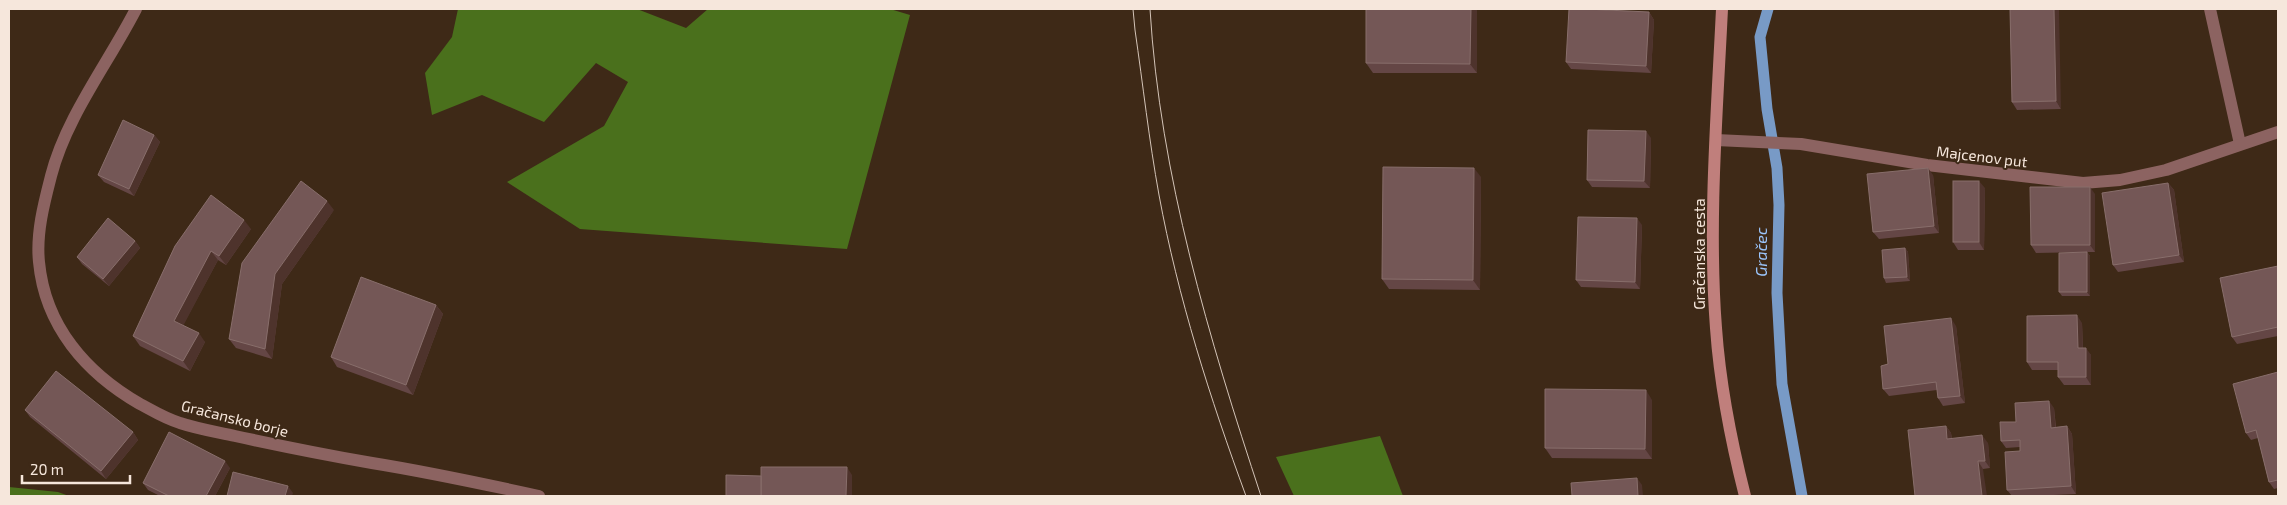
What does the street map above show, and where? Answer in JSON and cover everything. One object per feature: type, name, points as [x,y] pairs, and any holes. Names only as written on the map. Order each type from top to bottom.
[{"type":"main road","name":"Gračanska cesta","points":[[1722,9],[1716,140],[1714,267],[1716,329],[1729,430],[1745,496]]},
{"type":"street","name":"Gračansko borje","points":[[136,9],[62,146],[52,173],[39,232],[38,260],[43,289],[52,316],[66,339],[81,358],[103,380],[126,396],[179,423],[315,454],[472,481],[539,496]]},
{"type":"street","points":[[2210,9],[2240,144]]},
{"type":"street","name":"Majcenov put","points":[[1716,140],[1801,144],[1927,165],[2083,183],[2120,180],[2166,170],[2278,132]]},
{"type":"green space","points":[[458,9],[637,9],[686,28],[708,9],[890,9],[910,15],[847,249],[580,229],[507,182],[604,126],[628,82],[596,63],[544,122],[482,95],[432,115],[425,73],[452,37]]},
{"type":"green space","points":[[1380,436],[1403,496],[1294,496],[1276,457]]},
{"type":"green space","points":[[9,487],[58,492],[69,496],[9,496]]},
{"type":"building","points":[[1366,9],[1471,9],[1470,64],[1366,63]]},
{"type":"building","points":[[1569,9],[1649,12],[1646,66],[1566,62]]},
{"type":"building","points":[[2010,9],[2054,9],[2056,101],[2012,102]]},
{"type":"building","points":[[123,120],[154,135],[129,189],[98,175]]},
{"type":"building","points":[[1588,130],[1646,131],[1644,181],[1587,180]]},
{"type":"building","points":[[1383,167],[1474,168],[1473,280],[1382,279]]},
{"type":"building","points":[[1928,168],[1934,226],[1873,232],[1867,174]]},
{"type":"building","points":[[301,181],[327,201],[275,274],[265,349],[229,339],[242,263]]},
{"type":"building","points":[[1953,181],[1979,181],[1979,242],[1953,242]]},
{"type":"building","points":[[2168,183],[2179,255],[2113,265],[2102,193]]},
{"type":"building","points":[[2030,187],[2090,187],[2090,245],[2031,245]]},
{"type":"building","points":[[211,195],[244,220],[219,256],[211,251],[174,321],[199,333],[183,361],[133,336],[175,246]]},
{"type":"building","points":[[1578,217],[1637,218],[1635,282],[1576,280]]},
{"type":"building","points":[[108,218],[135,241],[103,279],[77,257]]},
{"type":"building","points":[[1905,248],[1907,277],[1884,278],[1882,250]]},
{"type":"building","points":[[2087,252],[2087,292],[2059,292],[2059,253]]},
{"type":"building","points":[[2278,266],[2278,327],[2232,337],[2220,278]]},
{"type":"building","points":[[361,277],[436,305],[406,385],[331,357]]},
{"type":"building","points":[[2077,315],[2078,348],[2086,348],[2086,377],[2058,377],[2058,362],[2027,362],[2027,316]]},
{"type":"building","points":[[1951,318],[1960,396],[1938,398],[1936,382],[1883,389],[1881,366],[1888,364],[1884,326]]},
{"type":"building","points":[[56,371],[133,432],[101,471],[25,410]]},
{"type":"building","points":[[2278,372],[2278,480],[2269,482],[2256,430],[2246,433],[2233,384]]},
{"type":"building","points":[[1545,389],[1646,390],[1645,449],[1545,448]]},
{"type":"building","points":[[2049,401],[2051,428],[2067,426],[2071,486],[2007,490],[2005,452],[2020,451],[2020,440],[2001,441],[2000,422],[2016,422],[2015,403]]},
{"type":"building","points":[[1946,426],[1947,439],[1982,435],[1985,461],[1978,461],[1982,496],[1915,496],[1908,430]]},
{"type":"building","points":[[169,432],[225,461],[206,496],[169,496],[143,483]]},
{"type":"building","points":[[761,467],[847,467],[846,496],[761,496]]},
{"type":"building","points":[[233,472],[288,486],[285,496],[227,496]]},
{"type":"building","points":[[726,475],[761,476],[761,496],[726,496]]},
{"type":"building","points":[[1637,478],[1638,496],[1572,496],[1571,483]]},
{"type":"waterway","name":"Gračec","points":[[1768,9],[1760,37],[1767,109],[1777,168],[1779,205],[1777,293],[1782,384],[1802,496]]},
{"type":"tram line","points":[[1133,9],[1155,174],[1176,272],[1196,347],[1246,496]]},
{"type":"tram line","points":[[1150,9],[1164,133],[1176,195],[1206,317],[1261,496]]}]
